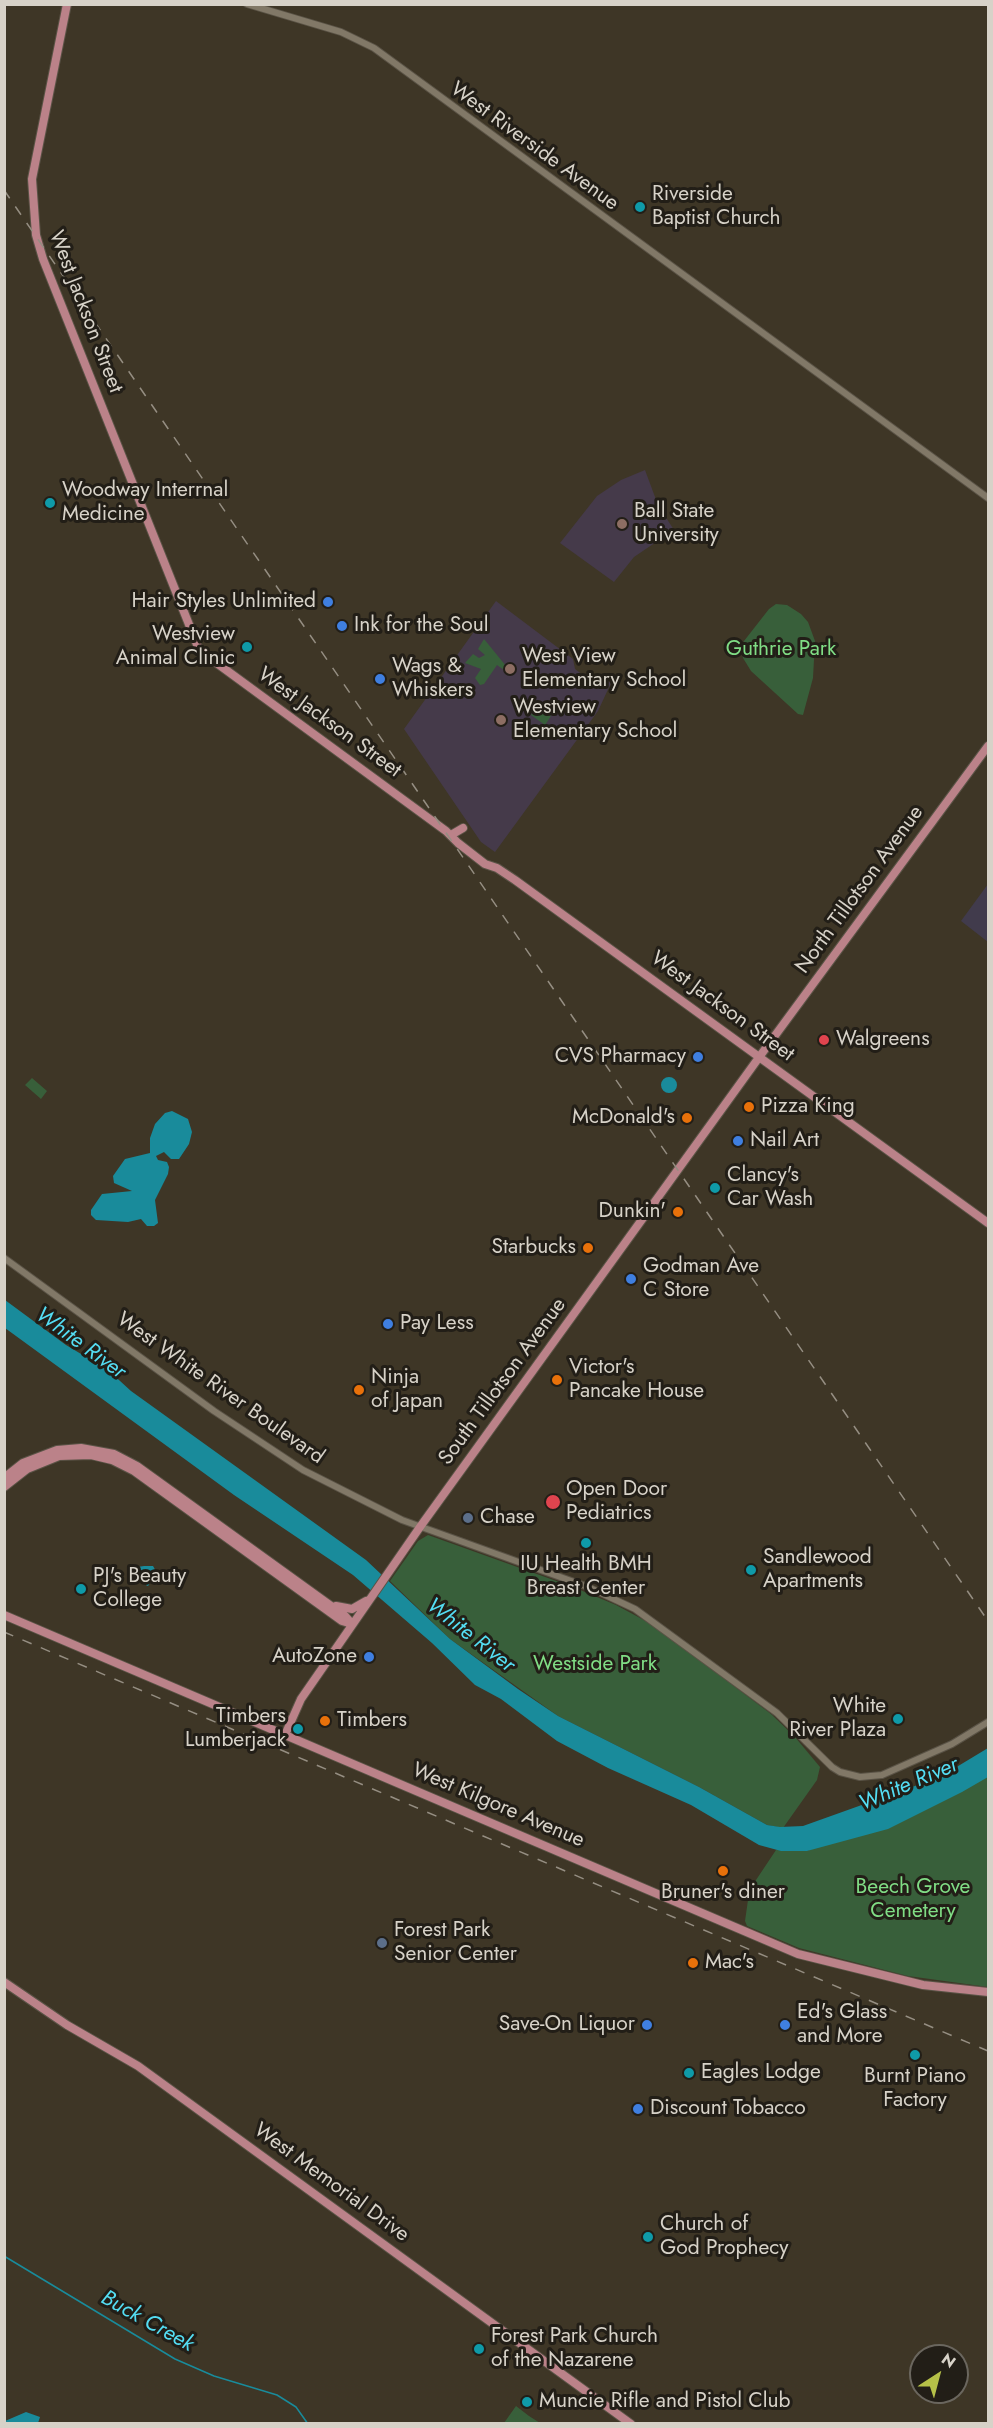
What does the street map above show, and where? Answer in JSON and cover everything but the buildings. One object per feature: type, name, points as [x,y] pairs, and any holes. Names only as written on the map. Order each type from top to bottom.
[{"type":"main road","name":"West Jackson Street","points":[[67,4],[32,179],[36,235],[47,270],[198,647],[485,864],[497,868],[988,1223]]},
{"type":"main road","name":"North Tillotson Avenue","points":[[760,1056],[985,758],[988,746]]},
{"type":"main road","points":[[450,836],[463,828]]},
{"type":"main road","name":"South Tillotson Avenue","points":[[362,1606],[370,1599],[760,1056]]},
{"type":"main road","points":[[4,1478],[23,1463],[57,1450],[81,1448],[114,1454],[137,1466],[345,1616],[352,1624]]},
{"type":"main road","points":[[4,1487],[27,1469],[59,1456],[80,1454],[112,1460],[134,1471],[342,1621],[352,1624]]},
{"type":"main road","points":[[327,1603],[347,1610],[362,1606]]},
{"type":"main road","points":[[285,1735],[301,1699],[362,1606]]},
{"type":"main road","name":"West Kilgore Avenue","points":[[4,1615],[798,1954],[923,1985],[988,1992]]},
{"type":"main road","name":"West Memorial Drive","points":[[4,1982],[49,2014],[119,2054],[158,2080],[631,2424]]},
{"type":"street","name":"West Riverside Avenue","points":[[247,4],[341,32],[374,48],[988,498]]},
{"type":"street","name":"West White River Boulevard","points":[[4,1258],[214,1411],[273,1451],[358,1500],[420,1527],[588,1587],[626,1604],[655,1622],[777,1713],[832,1767],[846,1774],[860,1778],[882,1775],[934,1753],[988,1722]]},
{"type":"shaded area","name":"Ball State University","points":[[645,470],[658,505],[674,530],[634,557],[614,582],[560,543],[597,496],[621,480]]},
{"type":"shaded area","name":"Westview Elementary School","points":[[496,601],[573,659],[575,669],[592,682],[597,684],[605,679],[611,683],[598,711],[495,852],[481,842],[404,729]]},
{"type":"shaded area","points":[[988,884],[988,942],[961,921]]},
{"type":"green space","name":"Guthrie Park","points":[[776,604],[787,605],[801,614],[808,622],[815,641],[813,678],[803,715],[798,714],[751,671],[743,658],[741,647],[744,641],[769,609]]},
{"type":"green space","points":[[484,639],[506,666],[504,670],[497,665],[484,684],[480,685],[475,678],[481,669],[465,663],[473,654],[479,658],[485,655],[478,649]]},
{"type":"green space","points":[[537,706],[551,716],[545,725],[531,715]]},
{"type":"green space","points":[[32,1078],[47,1091],[41,1099],[25,1085]]},
{"type":"green space","name":"Westside Park","points":[[428,1535],[573,1587],[616,1605],[653,1625],[771,1714],[795,1737],[820,1767],[817,1780],[783,1828],[767,1825],[699,1787],[558,1716],[450,1639],[390,1581],[418,1541]]},
{"type":"green space","name":"Beech Grove Cemetery","points":[[988,1776],[988,1987],[908,1976],[799,1948],[747,1926],[745,1921],[748,1900],[756,1880],[776,1850],[807,1851]]},
{"type":"green space","points":[[516,2406],[529,2416],[540,2423],[504,2423]]},
{"type":"water","points":[[669,1077],[677,1085],[669,1093],[661,1085]]},
{"type":"water","points":[[172,1111],[188,1119],[192,1132],[189,1144],[179,1159],[171,1159],[164,1152],[156,1156],[158,1160],[167,1162],[169,1167],[168,1174],[155,1200],[158,1223],[154,1226],[147,1226],[141,1219],[128,1222],[96,1220],[91,1215],[91,1210],[102,1194],[132,1191],[114,1183],[113,1176],[125,1159],[150,1153],[150,1138],[155,1124],[165,1113]]},
{"type":"water","points":[[5,1300],[66,1345],[108,1370],[131,1391],[366,1560],[450,1639],[518,1689],[558,1716],[699,1787],[767,1825],[803,1826],[940,1777],[988,1748],[988,1777],[888,1829],[807,1851],[781,1851],[759,1845],[691,1805],[608,1768],[557,1741],[501,1699],[475,1685],[432,1643],[353,1575],[234,1495],[5,1328]]},
{"type":"water","points":[[153,1566],[157,1573],[148,1586],[139,1582],[130,1572],[131,1568]]},
{"type":"water","points":[[26,2412],[40,2417],[38,2423],[5,2423],[5,2421]]},
{"type":"waterway","name":"Buck Creek","points":[[4,2256],[175,2359],[214,2376],[277,2395],[296,2407],[308,2424]]},
{"type":"railway","points":[[4,190],[988,1621]]},
{"type":"railway","points":[[4,1632],[988,2051]]},
{"type":"place","name":"Riverside Baptist Church","points":[[640,207]]},
{"type":"place","name":"Woodway Interrnal Medicine","points":[[50,503]]},
{"type":"place","name":"Ball State University","points":[[622,524]]},
{"type":"place","name":"Hair Styles Unlimited","points":[[328,602]]},
{"type":"place","name":"Ink for the Soul","points":[[342,626]]},
{"type":"place","name":"Westview Animal Clinic","points":[[247,647]]},
{"type":"place","name":"West View Elementary School","points":[[510,669]]},
{"type":"place","name":"Wags & Whiskers","points":[[380,679]]},
{"type":"place","name":"Westview Elementary School","points":[[501,720]]},
{"type":"place","name":"Walgreens","points":[[824,1040]]},
{"type":"place","name":"CVS Pharmacy","points":[[698,1057]]},
{"type":"place","name":"Pizza King","points":[[749,1107]]},
{"type":"place","name":"McDonald's","points":[[687,1118]]},
{"type":"place","name":"Nail Art","points":[[738,1141]]},
{"type":"place","name":"Clancy's Car Wash","points":[[715,1188]]},
{"type":"place","name":"Dunkin'","points":[[678,1212]]},
{"type":"place","name":"Starbucks","points":[[588,1248]]},
{"type":"place","name":"Godman Ave C Store","points":[[631,1279]]},
{"type":"place","name":"Pay Less","points":[[388,1324]]},
{"type":"place","name":"Victor's Pancake House","points":[[557,1380]]},
{"type":"place","name":"Ninja of Japan","points":[[359,1390]]},
{"type":"place","name":"Open Door Pediatrics","points":[[553,1502]]},
{"type":"place","name":"Chase","points":[[468,1518]]},
{"type":"place","name":"IU Health BMH Breast Center","points":[[586,1543]]},
{"type":"place","name":"Sandlewood Apartments","points":[[751,1570]]},
{"type":"place","name":"PJ's Beauty College","points":[[81,1589]]},
{"type":"place","name":"AutoZone","points":[[369,1657]]},
{"type":"place","name":"White River Plaza","points":[[898,1719]]},
{"type":"place","name":"Timbers","points":[[325,1721]]},
{"type":"place","name":"Timbers Lumberjack","points":[[298,1729]]},
{"type":"place","name":"Bruner's diner","points":[[723,1871]]},
{"type":"place","name":"Forest Park Senior Center","points":[[382,1943]]},
{"type":"place","name":"Mac's","points":[[693,1963]]},
{"type":"place","name":"Save-On Liquor","points":[[647,2025]]},
{"type":"place","name":"Ed's Glass and More","points":[[785,2025]]},
{"type":"place","name":"Burnt Piano Factory","points":[[915,2055]]},
{"type":"place","name":"Eagles Lodge","points":[[689,2073]]},
{"type":"place","name":"Discount Tobacco","points":[[638,2109]]},
{"type":"place","name":"Church of God Prophecy","points":[[648,2237]]},
{"type":"place","name":"Forest Park Church of the Nazarene","points":[[479,2349]]},
{"type":"place","name":"Muncie Rifle and Pistol Club","points":[[527,2402]]},
{"type":"water label","name":"White River","points":[[80,1344]]},
{"type":"water label","name":"White River","points":[[470,1636]]},
{"type":"water label","name":"White River","points":[[909,1785]]}]
